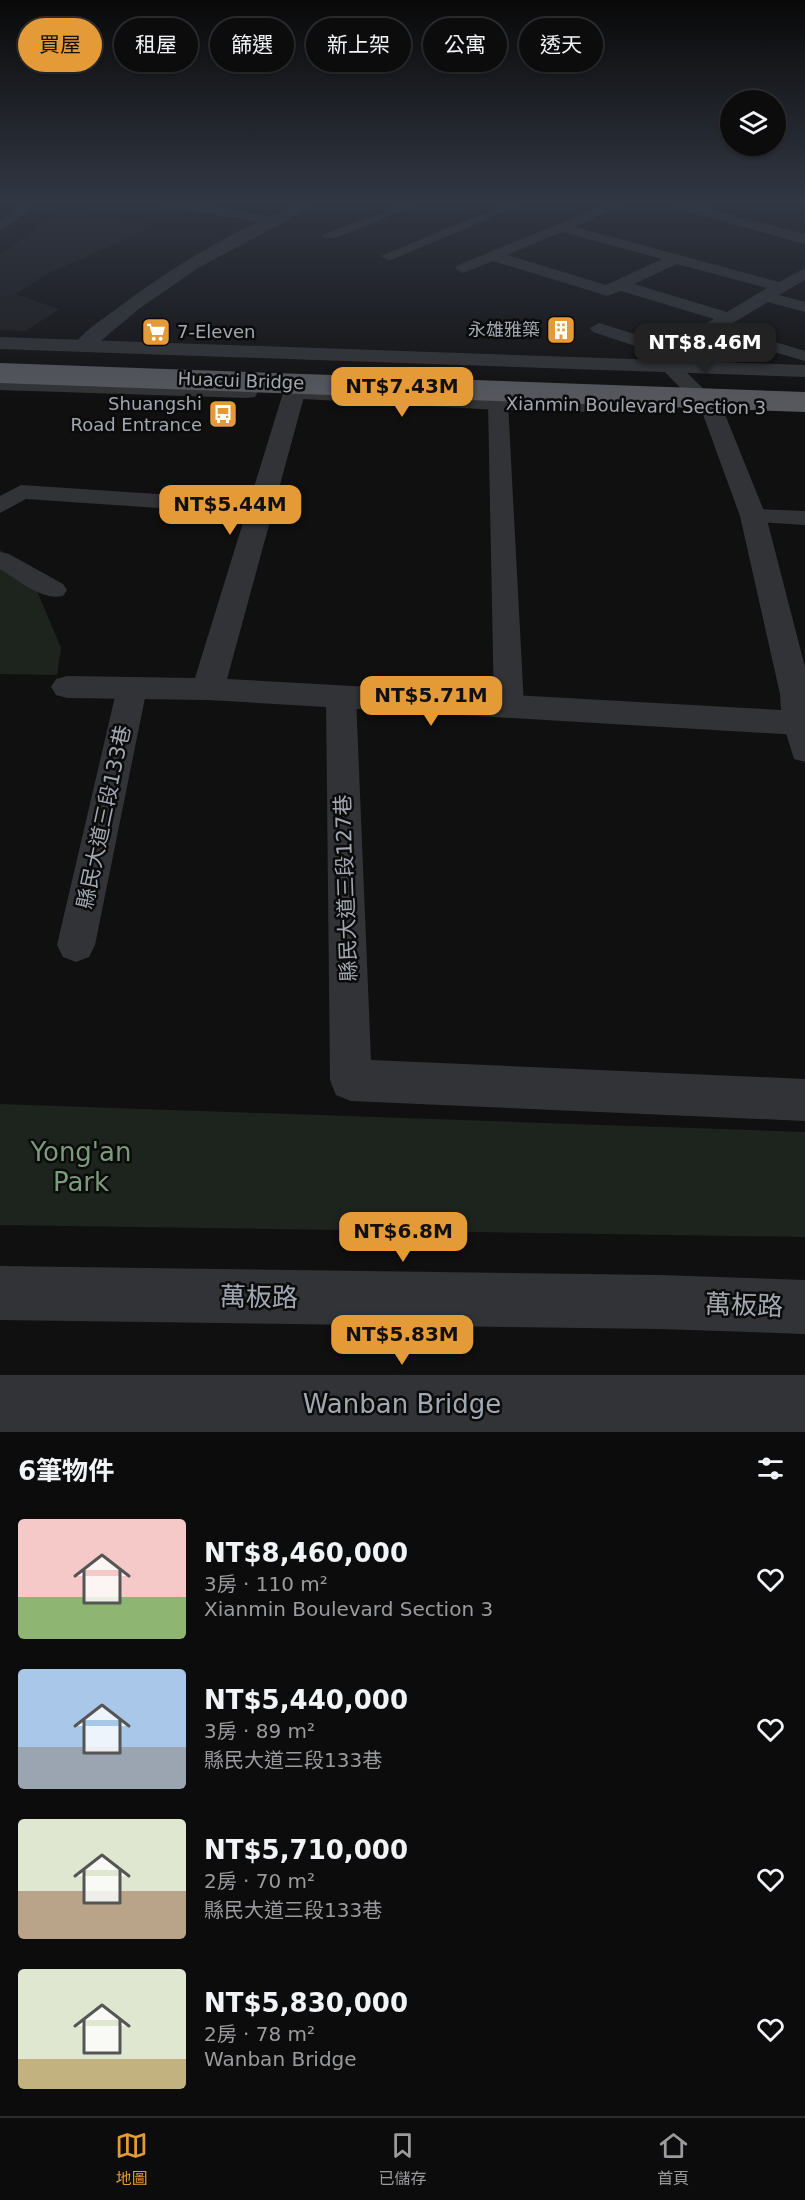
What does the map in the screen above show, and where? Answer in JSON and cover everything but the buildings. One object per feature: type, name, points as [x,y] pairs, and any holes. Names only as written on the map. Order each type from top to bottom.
[{"type":"highway","name":"Huacui Bridge","points":[[0,358],[805,382]]},
{"type":"highway","name":"Huacui Bridge","points":[[4,381],[805,402]]},
{"type":"street","points":[[4,381],[48,379],[67,369],[79,357],[83,346],[143,297],[189,269]]},
{"type":"street","name":"Xianmin Boulevard Section 3","points":[[0,343],[804,364]]},
{"type":"street","points":[[67,687],[208,689],[509,706],[801,716],[753,516],[711,407],[671,360]]},
{"type":"street","name":"Xianmin Boulevard Section 3","points":[[4,381],[498,403],[805,410]]},
{"type":"street","points":[[208,689],[294,393]]},
{"type":"street","name":"萬板路","points":[[0,1293],[660,1302],[805,1307]]},
{"type":"street","name":"Wanban Bridge","points":[[0,1404],[805,1404]]},
{"type":"lane","points":[[535,269],[607,291],[654,269]]},
{"type":"lane","points":[[712,269],[781,287]]},
{"type":"lane","points":[[599,328],[671,360],[711,328],[805,273]]},
{"type":"lane","points":[[619,285],[729,318]]},
{"type":"lane","points":[[765,296],[805,308]]},
{"type":"lane","points":[[711,328],[804,364]]},
{"type":"lane","points":[[498,403],[509,706]]},
{"type":"lane","points":[[0,506],[21,492],[262,508]]},
{"type":"lane","points":[[753,516],[805,518]]},
{"type":"lane","points":[[0,559],[54,590]]},
{"type":"lane","name":"縣民大道三段133巷","points":[[76,945],[132,688]]},
{"type":"lane","name":"縣民大道三段127巷","points":[[341,697],[351,1080],[805,1100]]},
{"type":"shaded area","points":[[0,269],[59,269],[15,294],[59,309],[26,331],[0,330]]},
{"type":"green space","points":[[0,550],[27,567],[61,648],[57,675],[0,674]]},
{"type":"green space","name":"Yong'an Park","points":[[0,1104],[805,1132],[805,1237],[0,1225]]},
{"type":"place","name":"永雄雅築","points":[[561,330]]},
{"type":"place","name":"7-Eleven","points":[[156,332]]},
{"type":"place","name":"Shuangshi Road Entrance","points":[[223,414]]}]
